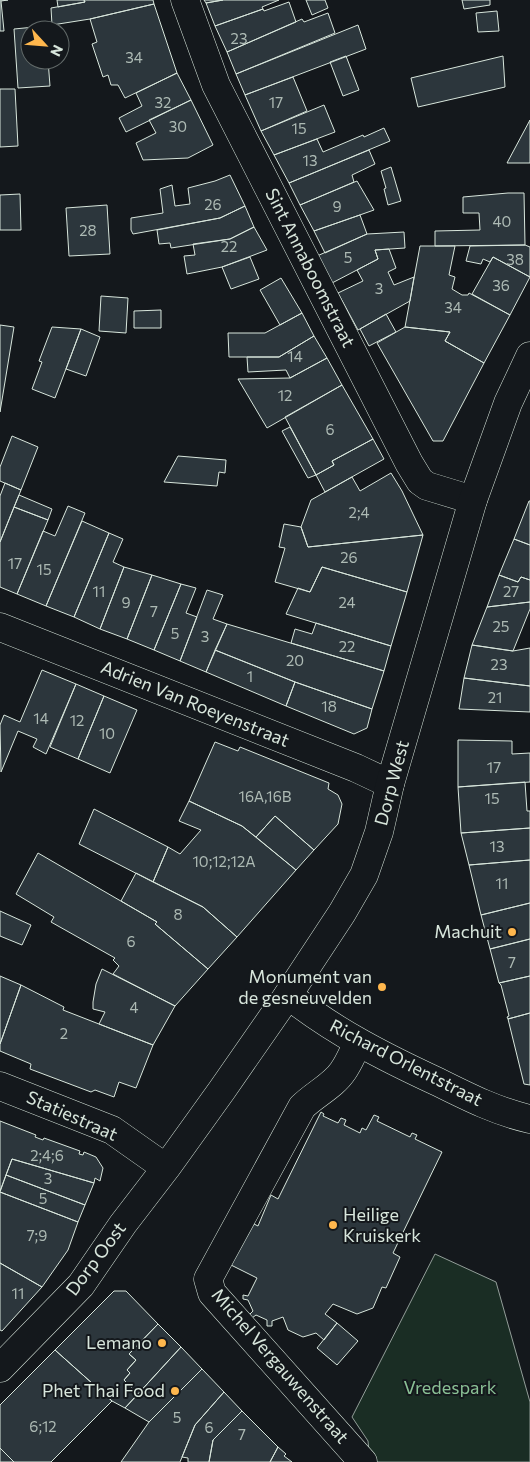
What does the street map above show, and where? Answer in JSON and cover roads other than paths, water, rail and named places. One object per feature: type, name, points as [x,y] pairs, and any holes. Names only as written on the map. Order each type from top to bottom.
[{"type":"street","name":"Sint Annaboomstraat","points":[[186,0],[216,85],[409,463],[420,481],[427,486],[473,500]]},
{"type":"street","name":"Dorp West","points":[[166,1168],[288,995],[364,875],[379,832],[390,784],[473,500],[508,403],[530,356]]},
{"type":"street","name":"Adrien Van Roeyenstraat","points":[[0,627],[347,764],[390,784]]},
{"type":"street","name":"Richard Orlentstraat","points":[[288,995],[316,1017],[358,1043],[466,1096],[514,1115],[530,1119]]},
{"type":"street","name":"Michel Vergauwenstraat","points":[[358,1043],[343,1072],[302,1107],[208,1279],[212,1293],[363,1462]]},
{"type":"street","name":"Statiestraat","points":[[0,1086],[112,1130],[166,1168]]},
{"type":"street","name":"Dorp Oost","points":[[0,1368],[81,1285],[122,1224],[166,1168]]},
{"type":"place","name":"Machuit","points":[[512,932]]},
{"type":"place","name":"Monument van de gesneuvelden","points":[[382,987]]},
{"type":"place","name":"Heilige Kruiskerk","points":[[333,1225]]},
{"type":"place","name":"Lemano","points":[[162,1343]]},
{"type":"place","name":"Phet Thai Food","points":[[175,1391]]},
{"type":"park label","name":"Vredespark","points":[[450,1388]]}]
